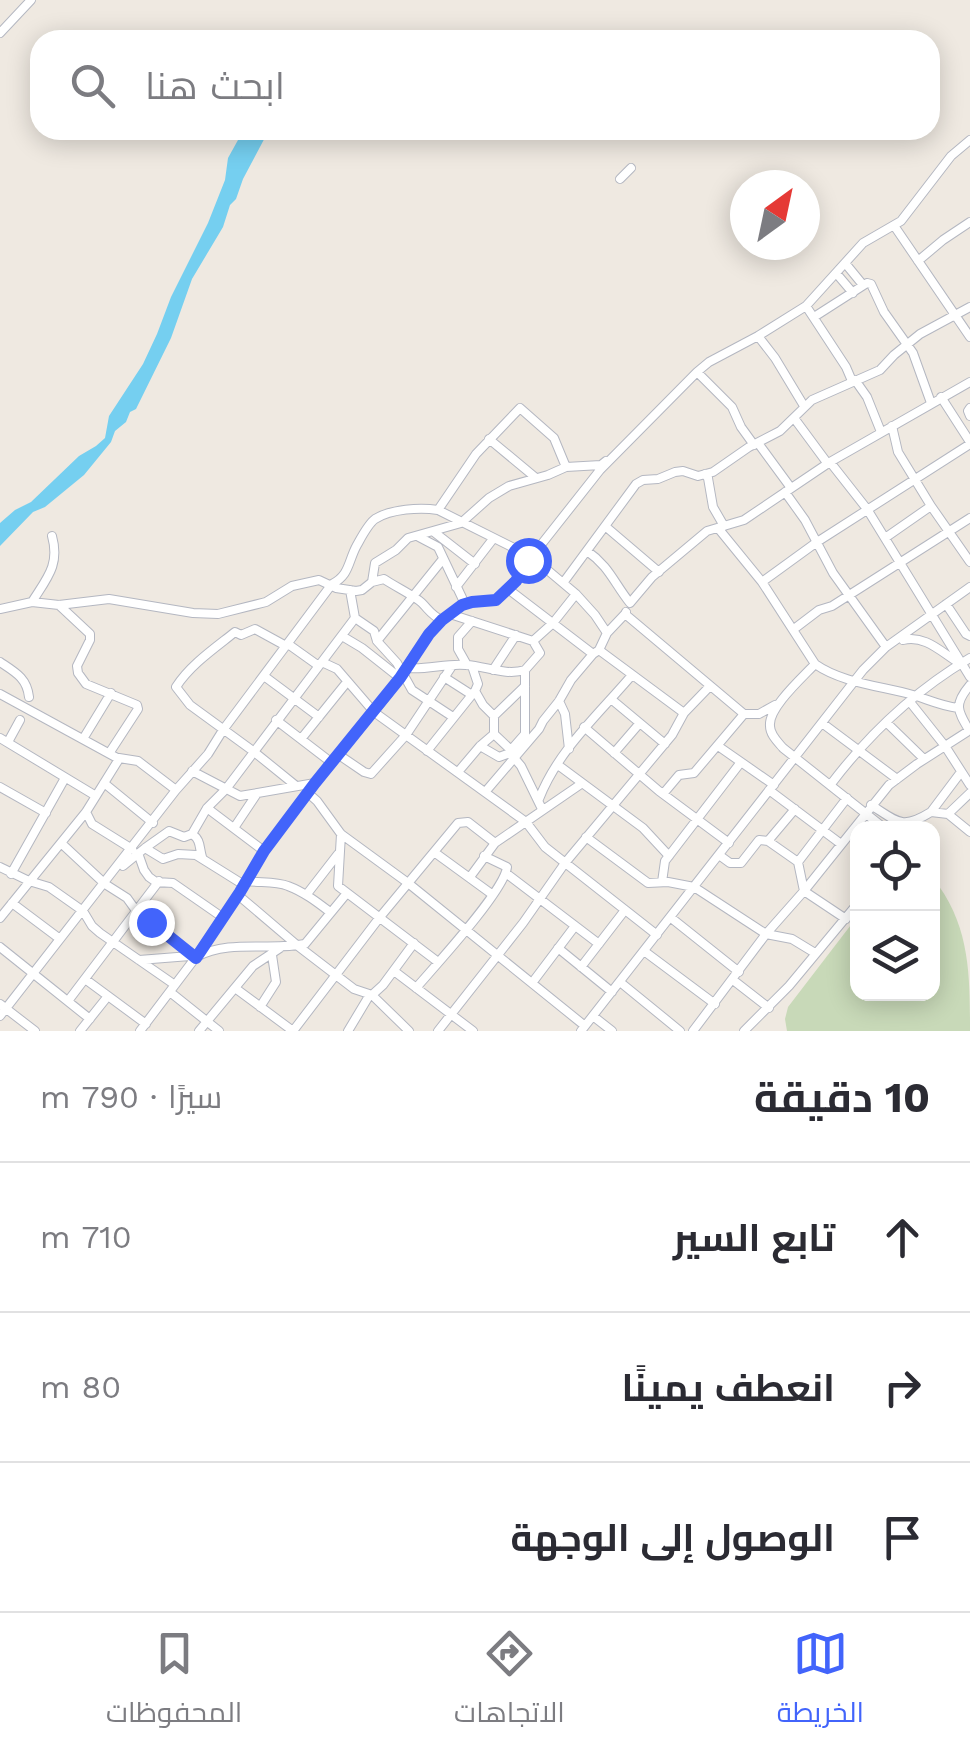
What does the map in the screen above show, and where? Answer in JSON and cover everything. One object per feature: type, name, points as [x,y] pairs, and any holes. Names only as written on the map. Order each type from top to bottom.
[{"type":"street","points":[[0,33],[31,0]]},
{"type":"street","points":[[85,979],[143,1028],[196,958],[264,851],[442,620],[465,604],[496,600],[614,456],[697,372],[806,306],[862,242],[895,226],[910,211],[951,156],[966,149],[970,140]]},
{"type":"street","points":[[620,179],[631,168]]},
{"type":"street","points":[[918,261],[969,225]]},
{"type":"street","points":[[895,226],[970,337]]},
{"type":"street","points":[[845,263],[863,285]]},
{"type":"street","points":[[836,273],[852,292]]},
{"type":"street","points":[[814,317],[866,283],[871,284],[884,312],[913,353],[931,403]]},
{"type":"street","points":[[806,306],[866,397],[882,432]]},
{"type":"street","points":[[564,583],[630,490],[643,480],[683,471],[698,476],[713,472],[780,431],[804,406],[882,368],[907,344],[970,307]]},
{"type":"street","points":[[758,336],[804,406]]},
{"type":"street","points":[[697,372],[732,407],[741,428],[788,490],[833,574],[886,647]]},
{"type":"street","points":[[486,790],[512,753],[540,727],[630,603],[695,540],[707,531],[744,520],[829,463],[970,382]]},
{"type":"street","points":[[762,582],[970,443],[942,397]]},
{"type":"street","points":[[438,510],[462,470],[520,408],[554,438],[566,466]]},
{"type":"street","points":[[970,408],[970,416]]},
{"type":"street","points":[[794,418],[868,510],[970,677]]},
{"type":"street","points":[[892,426],[898,452],[970,562]]},
{"type":"street","points":[[490,439],[536,478]]},
{"type":"street","points":[[372,582],[376,563],[408,538],[461,523],[500,491],[566,466],[600,465],[614,456]]},
{"type":"street","points":[[704,474],[721,527],[815,664],[828,673],[913,699],[958,708]]},
{"type":"street","points":[[885,538],[931,506]]},
{"type":"street","points":[[222,917],[174,883],[156,882],[146,874],[138,850],[176,790],[210,752],[332,584],[346,574],[355,548],[375,520],[412,508],[438,510],[532,556],[576,594],[607,633]]},
{"type":"street","points":[[794,629],[970,518]]},
{"type":"street","points":[[605,526],[658,572]]},
{"type":"street","points":[[434,532],[475,564]]},
{"type":"street","points":[[32,602],[54,564],[52,536]]},
{"type":"street","points":[[418,536],[436,544],[465,604]]},
{"type":"street","points":[[456,587],[494,539]]},
{"type":"street","points":[[587,551],[602,561],[630,603]]},
{"type":"street","points":[[362,648],[443,560]]},
{"type":"street","points":[[0,609],[32,602],[60,605],[109,599],[218,614],[266,602],[292,586],[319,580],[336,588],[362,590],[384,579],[442,620]]},
{"type":"street","points":[[508,589],[684,712]]},
{"type":"street","points":[[308,793],[341,834],[532,982],[583,1028],[855,680],[886,647],[966,589],[970,602]]},
{"type":"street","points":[[350,590],[355,618],[397,662],[412,690],[453,717]]},
{"type":"street","points":[[533,641],[576,594]]},
{"type":"street","points":[[946,604],[970,636]]},
{"type":"street","points":[[60,605],[90,634],[78,660],[78,673],[86,684],[134,702],[138,709],[110,752]]},
{"type":"street","points":[[228,612],[235,632],[240,635],[255,630],[316,664],[324,663],[337,670],[374,712],[486,790],[526,822],[545,847],[657,935]]},
{"type":"street","points":[[342,636],[403,674],[470,665],[516,673],[525,670],[540,653],[533,641],[450,614]]},
{"type":"street","points":[[625,614],[744,714],[759,714],[779,703]]},
{"type":"street","points":[[35,1031],[2,1010],[114,871],[138,850],[170,831],[184,838],[192,834],[207,808],[226,789],[355,618]]},
{"type":"street","points":[[940,630],[956,619]]},
{"type":"street","points":[[428,751],[478,684],[457,644],[472,621]]},
{"type":"street","points":[[235,632],[178,681],[176,687],[190,705],[296,786]]},
{"type":"street","points":[[493,670],[516,635]]},
{"type":"street","points":[[886,647],[908,638],[926,640],[960,664]]},
{"type":"street","points":[[832,784],[857,751],[886,723],[944,673],[970,658]]},
{"type":"street","points":[[0,662],[24,679],[29,696]]},
{"type":"street","points":[[815,664],[779,703],[771,715],[770,726],[783,748],[795,758],[848,798],[895,821]]},
{"type":"street","points":[[276,720],[336,759],[371,774],[406,735],[452,666]]},
{"type":"street","points":[[525,670],[524,716],[528,736]]},
{"type":"street","points":[[539,799],[584,727],[632,675]]},
{"type":"street","points":[[264,676],[319,717]]},
{"type":"street","points":[[444,677],[474,693],[494,716],[494,734],[512,753],[542,810]]},
{"type":"street","points":[[301,739],[347,682]]},
{"type":"street","points":[[694,1031],[766,934],[868,809],[924,759],[970,730],[958,708],[960,697],[970,685]]},
{"type":"street","points":[[494,716],[526,686]]},
{"type":"street","points":[[438,1031],[586,837],[665,744],[684,712],[710,686]]},
{"type":"street","points":[[84,739],[111,693]]},
{"type":"street","points":[[0,694],[119,758],[138,762],[176,790]]},
{"type":"street","points":[[612,698],[665,744]]},
{"type":"street","points":[[913,699],[970,785]]},
{"type":"street","points":[[559,701],[566,714],[569,750]]},
{"type":"street","points":[[662,794],[679,775],[694,773],[744,714]]},
{"type":"street","points":[[524,716],[540,727]]},
{"type":"street","points":[[20,720],[4,740],[96,796]]},
{"type":"street","points":[[822,723],[897,780]]},
{"type":"street","points":[[886,723],[924,759]]},
{"type":"street","points":[[614,754],[639,724]]},
{"type":"street","points":[[584,727],[662,794],[729,843]]},
{"type":"street","points":[[458,772],[494,734]]},
{"type":"street","points":[[480,746],[499,756],[512,753]]},
{"type":"street","points":[[718,746],[841,844]]},
{"type":"street","points":[[0,918],[86,812],[119,758]]},
{"type":"street","points":[[662,882],[665,861],[741,762]]},
{"type":"street","points":[[558,765],[643,828],[669,856]]},
{"type":"street","points":[[192,771],[240,796],[315,783]]},
{"type":"street","points":[[918,821],[930,812],[961,772]]},
{"type":"street","points":[[11,874],[65,778]]},
{"type":"street","points":[[104,784],[153,822]]},
{"type":"street","points":[[470,877],[495,843],[581,784]]},
{"type":"street","points":[[0,787],[46,812]]},
{"type":"street","points":[[234,828],[256,795]]},
{"type":"street","points":[[948,814],[969,796]]},
{"type":"street","points":[[798,862],[848,798]]},
{"type":"street","points":[[207,808],[264,851]]},
{"type":"street","points":[[768,841],[794,809]]},
{"type":"street","points":[[868,809],[878,821]]},
{"type":"street","points":[[86,812],[92,824],[138,850],[163,860],[180,854],[202,857],[245,883],[286,885],[307,894],[330,912]]},
{"type":"street","points":[[930,812],[948,814],[970,832]]},
{"type":"street","points":[[235,988],[293,1031],[458,823],[470,823],[495,843]]},
{"type":"street","points":[[192,834],[200,840],[202,857]]},
{"type":"street","points":[[341,834],[338,886],[438,962]]},
{"type":"street","points":[[586,837],[648,883],[694,887],[766,934],[792,938],[815,953]]},
{"type":"street","points":[[719,855],[730,863],[741,862],[760,840],[768,841],[798,862],[804,890],[846,919]]},
{"type":"street","points":[[61,843],[196,958]]},
{"type":"street","points":[[434,852],[493,895]]},
{"type":"street","points":[[307,894],[339,853]]},
{"type":"street","points":[[416,988],[506,874],[508,868],[484,856]]},
{"type":"street","points":[[0,868],[49,888],[83,911],[92,926],[139,960],[220,1031]]},
{"type":"street","points":[[506,874],[599,944]]},
{"type":"street","points":[[68,1001],[159,881]]},
{"type":"street","points":[[196,958],[205,952],[238,946],[280,948],[305,944],[346,893]]},
{"type":"street","points":[[238,896],[358,992],[371,996],[409,1031]]},
{"type":"street","points":[[12,902],[60,939]]},
{"type":"street","points":[[582,967],[625,910]]},
{"type":"street","points":[[747,1030],[852,911]]},
{"type":"street","points":[[670,917],[769,1008]]},
{"type":"street","points":[[532,982],[575,926]]},
{"type":"street","points":[[348,1031],[414,943]]},
{"type":"street","points":[[0,947],[90,1019]]},
{"type":"street","points":[[199,1031],[254,966],[280,948]]},
{"type":"street","points":[[558,948],[612,992]]},
{"type":"street","points":[[644,951],[714,1004]]},
{"type":"street","points":[[260,1007],[276,982],[272,955]]},
{"type":"street","points":[[139,960],[196,958]]},
{"type":"street","points":[[394,970],[473,1031]]},
{"type":"street","points":[[620,982],[680,1031]]},
{"type":"street","points":[[80,1031],[108,996]]},
{"type":"street","points":[[593,1016],[612,1031]]},
{"type":"green space","points":[[940,888],[954,914],[965,950],[970,1031],[787,1031],[788,1007],[850,926],[850,1001],[940,1001]]},
{"type":"water","points":[[238,140],[264,140],[223,227],[192,279],[171,338],[136,409],[84,475],[33,512],[0,546],[0,523],[31,502],[79,456],[105,438],[109,416],[143,364],[208,223],[225,180],[228,158]]},
{"type":"route","points":[[151,922],[196,958],[264,851],[400,678],[429,634],[462,605],[496,600],[516,581],[528,560]]}]
